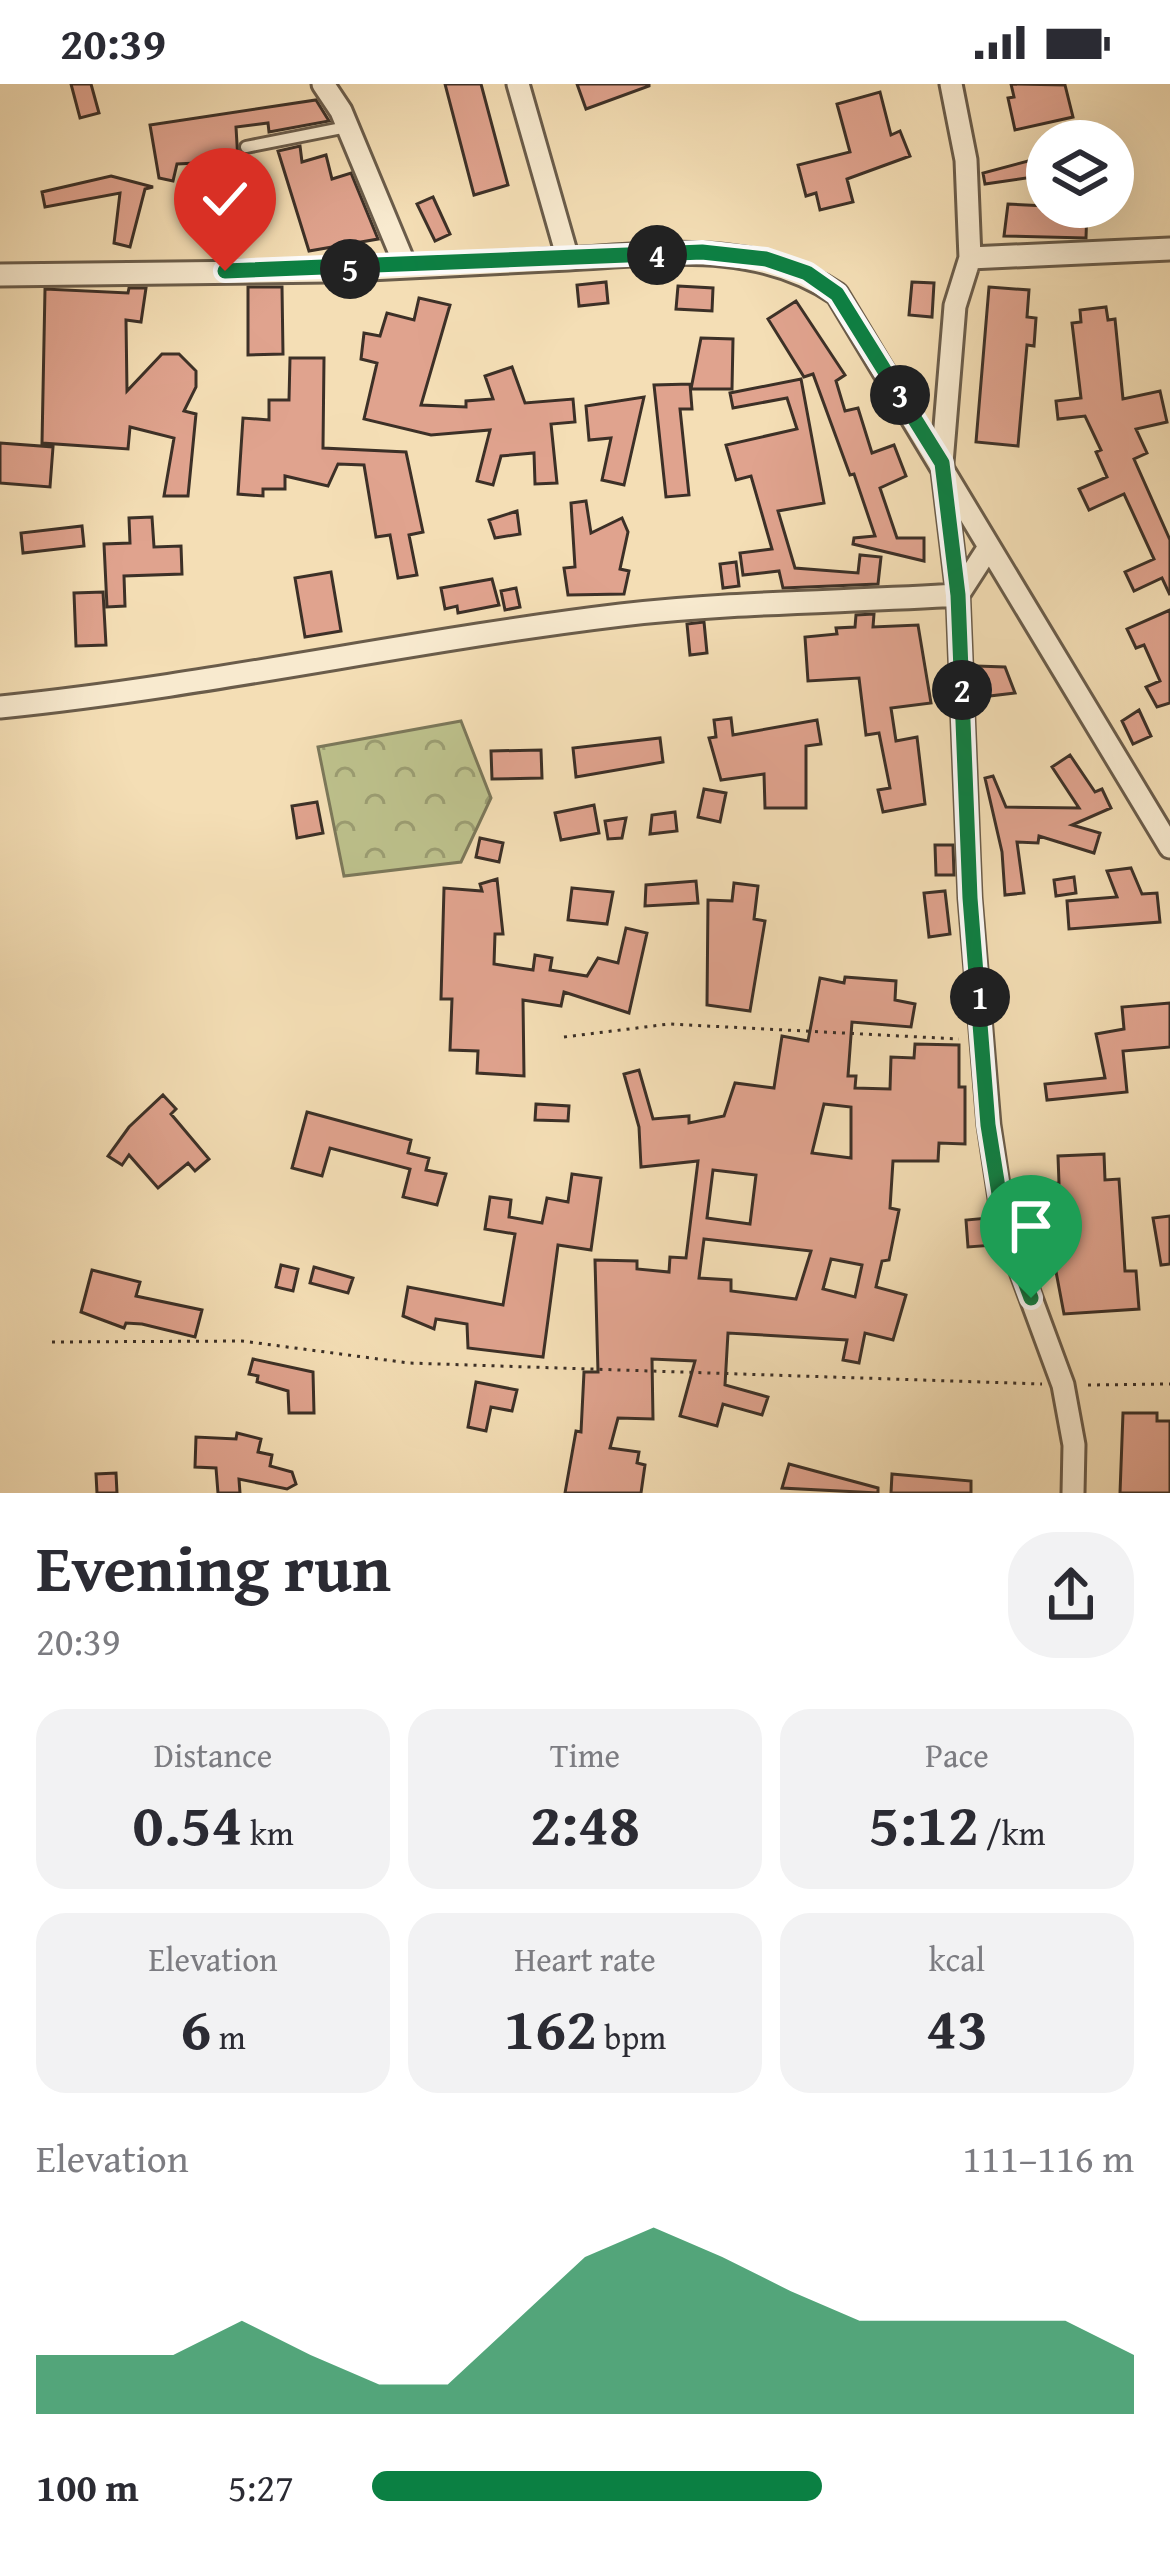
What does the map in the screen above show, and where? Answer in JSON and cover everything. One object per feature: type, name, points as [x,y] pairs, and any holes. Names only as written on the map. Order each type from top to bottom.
[{"type":"street","points":[[323,84],[347,127],[405,265]]},
{"type":"street","points":[[518,84],[568,259]]},
{"type":"street","points":[[951,84],[966,160],[970,258],[955,306],[942,463],[958,595],[970,898],[985,1040],[988,1125],[1004,1225],[1063,1385],[1074,1444],[1073,1493]]},
{"type":"street","points":[[970,258],[1170,249]]},
{"type":"street","points":[[0,275],[702,252],[766,259],[807,273],[837,294],[1166,833]]},
{"type":"street","points":[[958,595],[988,548]]},
{"type":"street","points":[[0,707],[99,697],[388,647],[626,615],[958,595]]},
{"type":"lane","points":[[245,147],[347,127]]},
{"type":"path","points":[[564,1037],[669,1024],[985,1040]]},
{"type":"path","points":[[52,1342],[242,1341],[450,1366],[1063,1385],[1170,1384]]},
{"type":"green space","points":[[461,721],[491,798],[461,862],[344,876],[318,747]]},
{"type":"building","points":[[71,84],[91,84],[99,113],[80,118]]},
{"type":"building","points":[[445,84],[481,84],[508,185],[474,195]]},
{"type":"building","points":[[577,84],[649,84],[649,86],[586,109]]},
{"type":"building","points":[[1011,84],[1065,85],[1073,117],[1026,120],[1026,128],[1015,130],[1008,98],[1014,97]]},
{"type":"building","points":[[880,92],[891,135],[900,131],[910,156],[847,179],[853,202],[820,210],[816,193],[806,196],[798,165],[850,152],[837,104]]},
{"type":"building","points":[[316,100],[329,121],[269,132],[268,123],[236,127],[238,161],[177,164],[173,181],[159,178],[150,125]]},
{"type":"building","points":[[300,146],[302,162],[326,155],[332,179],[351,173],[378,239],[309,251],[278,151]]},
{"type":"building","points":[[1026,162],[1026,178],[985,184],[983,173]]},
{"type":"building","points":[[111,176],[153,187],[145,189],[130,247],[114,243],[120,193],[45,207],[42,192]]},
{"type":"building","points":[[433,197],[450,234],[435,241],[417,204]]},
{"type":"building","points":[[1008,204],[1026,205],[1026,228],[1086,228],[1086,238],[1004,236]]},
{"type":"building","points":[[606,282],[608,303],[579,306],[577,285]]},
{"type":"building","points":[[912,282],[934,283],[932,317],[909,315]]},
{"type":"building","points":[[678,286],[713,288],[712,311],[676,309]]},
{"type":"building","points":[[248,287],[282,287],[283,354],[248,355]]},
{"type":"building","points":[[989,287],[1029,290],[1027,317],[1036,318],[1034,346],[1027,345],[1018,446],[976,442]]},
{"type":"building","points":[[129,288],[146,288],[141,322],[126,320],[127,391],[162,354],[179,354],[196,371],[196,387],[184,411],[196,414],[188,496],[164,496],[174,438],[130,427],[128,449],[42,443],[45,289],[128,293]]},
{"type":"building","points":[[419,298],[450,305],[421,405],[466,407],[466,401],[493,399],[485,376],[512,367],[525,403],[573,399],[575,422],[551,424],[557,483],[535,484],[534,453],[501,456],[493,485],[477,481],[490,430],[431,435],[364,419],[377,363],[361,359],[364,333],[380,336],[387,313],[414,320]]},
{"type":"building","points":[[796,301],[845,375],[836,381],[845,411],[858,408],[872,453],[894,445],[906,476],[880,488],[897,538],[924,538],[924,561],[853,544],[854,538],[875,536],[854,474],[850,475],[813,374],[804,377],[768,319]]},
{"type":"building","points":[[1106,307],[1108,320],[1115,319],[1123,399],[1160,391],[1167,422],[1136,429],[1147,453],[1134,459],[1170,540],[1170,595],[1162,578],[1134,591],[1125,572],[1154,559],[1124,494],[1089,510],[1079,489],[1107,477],[1096,452],[1101,450],[1085,416],[1058,419],[1056,401],[1081,398],[1072,323],[1081,322],[1080,310]]},
{"type":"building","points":[[701,338],[733,339],[732,389],[691,389]]},
{"type":"building","points":[[290,358],[324,358],[323,448],[406,452],[423,532],[409,535],[417,575],[398,578],[390,535],[376,537],[364,465],[338,464],[328,486],[285,476],[285,489],[263,489],[263,496],[238,494],[243,418],[269,420],[269,400],[289,400]]},
{"type":"building","points":[[801,379],[824,503],[778,511],[795,568],[858,573],[860,555],[881,557],[878,584],[783,588],[779,571],[743,575],[740,553],[772,549],[751,476],[736,480],[726,445],[797,429],[787,398],[733,408],[730,393]]},
{"type":"building","points":[[690,384],[692,409],[680,409],[689,495],[666,497],[654,385]]},
{"type":"building","points":[[644,397],[624,485],[602,480],[611,438],[589,440],[586,406]]},
{"type":"building","points":[[0,443],[53,447],[50,487],[0,483]]},
{"type":"building","points":[[586,501],[591,533],[622,518],[628,532],[620,569],[629,571],[624,594],[568,595],[564,568],[575,567],[571,503]]},
{"type":"building","points":[[517,511],[520,534],[495,538],[489,520]]},
{"type":"building","points":[[152,517],[154,547],[181,546],[182,574],[124,576],[125,606],[107,607],[104,544],[130,543],[129,518]]},
{"type":"building","points":[[82,526],[84,546],[23,553],[21,533]]},
{"type":"building","points":[[736,562],[739,586],[723,588],[720,564]]},
{"type":"building","points":[[331,572],[341,631],[305,637],[295,578]]},
{"type":"building","points":[[492,579],[499,605],[458,613],[457,606],[445,609],[441,588]]},
{"type":"building","points":[[516,588],[520,607],[505,610],[501,591]]},
{"type":"building","points":[[103,592],[106,645],[76,646],[74,593]]},
{"type":"building","points":[[1170,610],[1170,703],[1157,707],[1146,687],[1160,681],[1144,645],[1136,648],[1127,629]]},
{"type":"building","points":[[874,614],[873,627],[918,625],[931,703],[891,708],[896,741],[917,737],[925,804],[883,812],[878,790],[890,788],[879,733],[866,735],[859,678],[808,681],[805,637],[837,634],[836,628],[855,627],[856,615]]},
{"type":"building","points":[[704,622],[707,653],[690,655],[687,624]]},
{"type":"building","points":[[976,666],[1005,667],[1015,693],[981,697]]},
{"type":"building","points":[[1139,710],[1151,736],[1133,744],[1122,721]]},
{"type":"building","points":[[731,718],[733,735],[817,720],[821,744],[806,746],[806,808],[765,808],[764,774],[721,780],[709,738],[716,737],[714,720]]},
{"type":"building","points":[[660,738],[663,762],[576,777],[573,748]]},
{"type":"building","points":[[541,750],[542,778],[492,779],[491,751]]},
{"type":"building","points":[[1070,755],[1095,792],[1102,789],[1111,808],[1072,825],[1100,833],[1094,853],[1039,836],[1038,843],[1017,842],[1024,893],[1005,895],[1002,852],[985,778],[993,776],[1006,807],[1079,808],[1052,767]]},
{"type":"building","points":[[704,789],[726,793],[720,822],[698,817]]},
{"type":"building","points":[[317,802],[323,833],[297,838],[292,806]]},
{"type":"building","points":[[594,805],[599,833],[561,840],[555,813]]},
{"type":"building","points":[[675,812],[677,831],[650,834],[652,815]]},
{"type":"building","points":[[626,818],[622,838],[608,839],[605,821]]},
{"type":"building","points":[[480,838],[503,843],[499,862],[476,857]]},
{"type":"building","points":[[935,845],[953,845],[954,875],[936,875]]},
{"type":"building","points":[[1131,868],[1142,894],[1157,893],[1160,922],[1069,929],[1067,901],[1117,897],[1107,871]]},
{"type":"building","points":[[1074,877],[1076,893],[1056,896],[1054,880]]},
{"type":"building","points":[[497,879],[503,934],[495,934],[494,964],[533,970],[535,955],[552,958],[550,970],[587,976],[598,958],[618,963],[626,928],[647,933],[629,1013],[564,992],[561,1006],[523,1000],[524,1076],[477,1073],[478,1051],[450,1050],[452,999],[441,999],[444,888],[482,891],[480,884]]},
{"type":"building","points":[[696,881],[698,903],[645,906],[646,885]]},
{"type":"building","points":[[734,883],[758,886],[754,919],[765,921],[750,1011],[707,1005],[708,900],[732,901]]},
{"type":"building","points":[[572,888],[613,892],[607,924],[568,920]]},
{"type":"building","points":[[945,891],[950,934],[929,937],[924,893]]},
{"type":"building","points":[[845,977],[896,981],[895,1000],[915,1004],[911,1027],[852,1022],[848,1076],[856,1076],[855,1088],[890,1089],[891,1057],[914,1058],[915,1044],[959,1045],[959,1087],[965,1087],[965,1144],[939,1143],[938,1161],[893,1161],[890,1208],[899,1210],[889,1260],[882,1261],[876,1287],[906,1295],[893,1340],[865,1333],[859,1363],[843,1360],[847,1340],[728,1333],[725,1385],[768,1397],[762,1415],[723,1404],[717,1426],[680,1416],[695,1361],[652,1359],[653,1419],[618,1418],[610,1448],[639,1452],[637,1463],[645,1465],[641,1493],[565,1493],[576,1431],[581,1432],[584,1372],[598,1372],[595,1260],[637,1261],[637,1269],[669,1272],[670,1257],[686,1258],[698,1161],[641,1167],[639,1127],[624,1074],[639,1070],[653,1119],[689,1116],[689,1123],[724,1116],[735,1083],[774,1088],[782,1036],[808,1041],[820,978],[844,983]],"holes":[[[824,1104],[851,1107],[851,1158],[812,1153]],[[713,1170],[756,1175],[750,1224],[707,1218]],[[704,1239],[811,1251],[796,1299],[731,1291],[731,1280],[699,1278]],[[831,1259],[862,1265],[855,1297],[823,1289]]]},
{"type":"building","points":[[1170,1003],[1170,1047],[1123,1051],[1127,1092],[1047,1100],[1045,1084],[1105,1078],[1096,1034],[1124,1029],[1122,1007]]},
{"type":"building","points":[[163,1095],[176,1109],[171,1114],[209,1159],[195,1171],[188,1163],[158,1188],[129,1155],[122,1165],[108,1156],[129,1127]]},
{"type":"building","points":[[536,1104],[569,1106],[568,1121],[535,1120]]},
{"type":"building","points":[[307,1112],[411,1140],[408,1153],[429,1158],[426,1170],[446,1174],[437,1205],[403,1197],[410,1169],[330,1148],[322,1176],[292,1168]]},
{"type":"building","points":[[1104,1154],[1105,1180],[1119,1179],[1125,1271],[1136,1271],[1139,1309],[1064,1314],[1047,1224],[1028,1225],[1025,1185],[1059,1183],[1058,1156]]},
{"type":"building","points":[[572,1174],[601,1178],[591,1250],[558,1245],[543,1357],[468,1348],[467,1324],[436,1319],[434,1329],[403,1316],[408,1287],[503,1305],[515,1234],[485,1229],[490,1197],[511,1200],[509,1217],[542,1223],[547,1198],[568,1202]]},
{"type":"building","points":[[1170,1216],[1170,1264],[1161,1265],[1153,1218]]},
{"type":"building","points":[[988,1218],[995,1245],[968,1247],[966,1220]]},
{"type":"building","points":[[281,1265],[298,1269],[293,1291],[276,1287]]},
{"type":"building","points":[[314,1267],[353,1278],[348,1293],[310,1283]]},
{"type":"building","points":[[92,1270],[140,1282],[136,1296],[202,1310],[195,1337],[142,1324],[126,1323],[124,1328],[81,1312]]},
{"type":"building","points":[[253,1359],[313,1372],[314,1413],[289,1413],[288,1391],[257,1382],[258,1376],[249,1374]]},
{"type":"building","points":[[476,1382],[517,1390],[512,1411],[491,1407],[486,1431],[468,1427]]},
{"type":"building","points":[[1123,1413],[1157,1413],[1157,1421],[1170,1421],[1170,1493],[1120,1493]]},
{"type":"building","points":[[237,1433],[261,1439],[258,1452],[272,1455],[270,1466],[292,1472],[296,1484],[287,1489],[239,1479],[240,1493],[218,1493],[216,1468],[195,1467],[196,1437],[236,1439]]},
{"type":"building","points":[[789,1464],[878,1488],[878,1493],[782,1488]]},
{"type":"building","points":[[116,1473],[117,1493],[97,1493],[96,1474]]},
{"type":"building","points":[[892,1474],[971,1481],[971,1493],[891,1493]]},
{"type":"route","points":[[225,271],[329,271],[702,252],[766,259],[807,273],[837,294],[942,463],[958,595],[970,898],[985,1040],[988,1125],[1004,1225],[1031,1298]]}]
